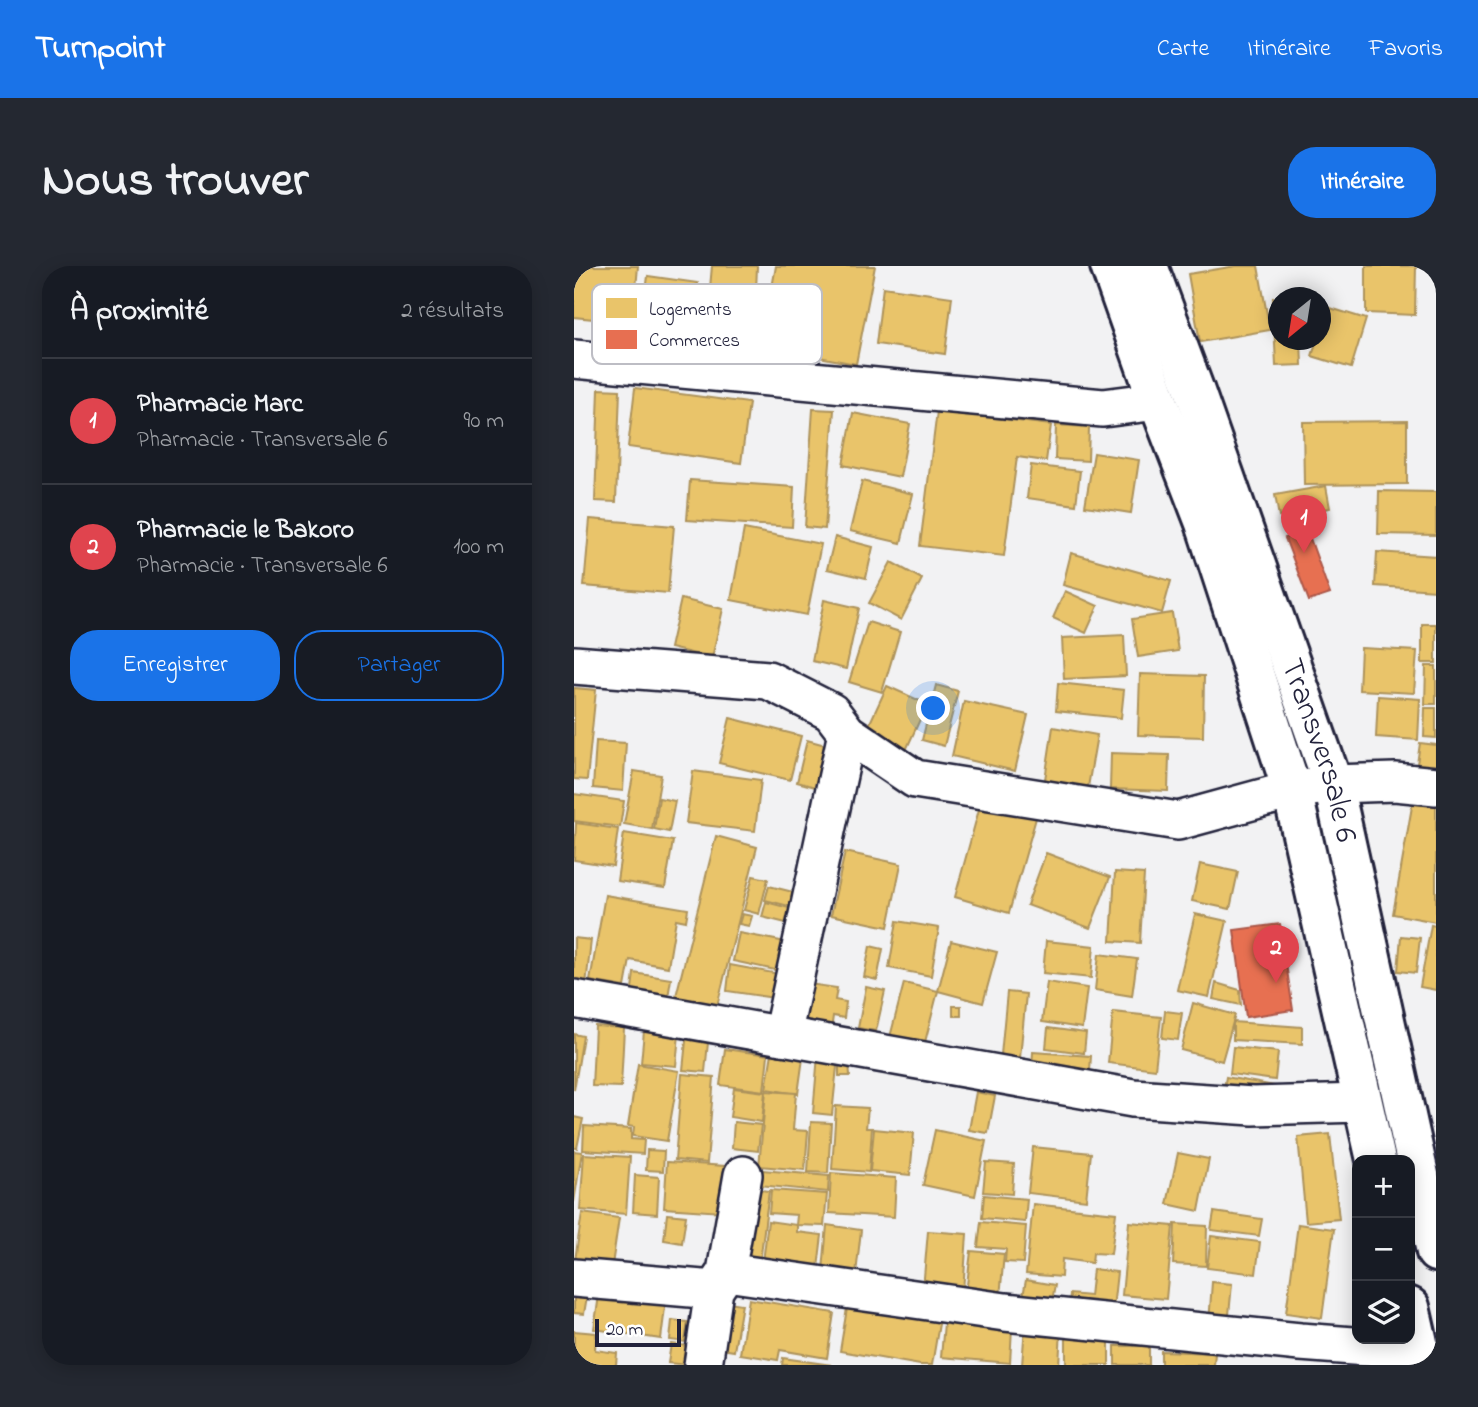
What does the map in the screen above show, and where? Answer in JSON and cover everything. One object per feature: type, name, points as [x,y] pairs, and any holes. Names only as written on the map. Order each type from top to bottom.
[{"type":"main road","name":"Transversale 6","points":[[1110,266],[1205,523],[1292,790],[1375,1155]]},
{"type":"main road","name":"Transversale 6","points":[[1148,266],[1333,783],[1436,1252]]},
{"type":"main road","points":[[1415,1330],[1421,1358]]},
{"type":"street","points":[[574,359],[592,361]]},
{"type":"street","points":[[628,364],[1102,408],[1158,401]]},
{"type":"street","points":[[574,665],[768,680],[831,712],[847,733],[915,779],[1178,821],[1292,790],[1333,783],[1395,782],[1436,786]]},
{"type":"street","points":[[782,1036],[847,733]]},
{"type":"street","points":[[574,999],[1133,1098],[1253,1106],[1362,1103]]},
{"type":"street","points":[[703,1365],[743,1175]]},
{"type":"street","points":[[574,1278],[720,1281],[1300,1342],[1421,1358]]},
{"type":"building: Logements","points":[[574,266],[638,266],[636,284],[592,284],[592,319],[574,317]]},
{"type":"building: Logements","points":[[712,266],[757,266],[756,284],[710,284]]},
{"type":"building: Logements","points":[[776,266],[875,266],[856,364],[822,358],[822,284],[773,284]]},
{"type":"building: Logements","points":[[1236,266],[1258,266],[1268,330],[1200,342],[1188,274]]},
{"type":"building: Logements","points":[[1366,266],[1416,266],[1415,315],[1366,313]]},
{"type":"building: Logements","points":[[648,276],[698,283],[698,284],[647,284]]},
{"type":"building: Logements","points":[[883,287],[952,297],[945,354],[876,344]]},
{"type":"building: Logements","points":[[1331,308],[1366,319],[1351,368],[1312,356],[1314,350],[1331,350]]},
{"type":"building: Logements","points":[[1275,350],[1301,350],[1302,365],[1276,366]]},
{"type":"building: Logements","points":[[635,388],[749,403],[741,463],[628,447]]},
{"type":"building: Logements","points":[[599,389],[620,390],[616,502],[595,501]]},
{"type":"building: Logements","points":[[813,409],[834,410],[825,529],[805,527]]},
{"type":"building: Logements","points":[[937,411],[1051,425],[1046,461],[1017,457],[1004,556],[920,546]]},
{"type":"building: Logements","points":[[853,413],[910,424],[900,477],[843,465]]},
{"type":"building: Logements","points":[[1407,421],[1407,484],[1304,485],[1303,422]]},
{"type":"building: Logements","points":[[1056,425],[1089,427],[1088,461],[1055,459]]},
{"type":"building: Logements","points":[[1094,453],[1139,460],[1131,513],[1085,506]]},
{"type":"building: Logements","points":[[1031,465],[1080,471],[1076,505],[1027,498]]},
{"type":"building: Logements","points":[[690,480],[794,487],[792,527],[687,520]]},
{"type":"building: Logements","points":[[862,481],[913,494],[901,543],[850,531]]},
{"type":"building: Logements","points":[[1326,486],[1330,508],[1279,517],[1275,495]]},
{"type":"building: Logements","points":[[1379,491],[1436,492],[1436,535],[1378,534]]},
{"type":"building: Logements","points":[[590,519],[674,526],[668,593],[584,586]]},
{"type":"building: Logements","points":[[744,529],[821,544],[807,615],[731,600]]},
{"type":"building: Logements","points":[[835,537],[873,547],[866,578],[827,569]]},
{"type":"building: Logements","points":[[1377,552],[1436,556],[1436,590],[1375,586]]},
{"type":"building: Logements","points":[[1071,553],[1171,581],[1162,613],[1063,585]]},
{"type":"building: Logements","points":[[891,562],[922,579],[901,620],[869,603]]},
{"type":"building: Logements","points":[[1065,591],[1098,606],[1086,633],[1053,618]]},
{"type":"building: Logements","points":[[681,599],[723,609],[712,658],[670,648]]},
{"type":"building: Logements","points":[[824,600],[859,608],[846,669],[812,661]]},
{"type":"building: Logements","points":[[1172,613],[1178,651],[1138,657],[1132,619]]},
{"type":"building: Logements","points":[[868,622],[900,632],[882,692],[849,682]]},
{"type":"building: Logements","points":[[1422,624],[1436,624],[1436,663],[1422,663]]},
{"type":"building: Logements","points":[[1124,635],[1126,676],[1064,679],[1062,638]]},
{"type":"building: Logements","points":[[1361,648],[1417,651],[1414,693],[1359,690]]},
{"type":"building: Logements","points":[[1426,666],[1436,666],[1436,704],[1425,704]]},
{"type":"building: Logements","points":[[1140,674],[1204,676],[1203,737],[1138,735]]},
{"type":"building: Logements","points":[[1058,683],[1124,690],[1121,718],[1056,711]]},
{"type":"building: Logements","points":[[936,685],[958,691],[944,746],[922,740]]},
{"type":"building: Logements","points":[[887,686],[927,704],[902,759],[862,740]]},
{"type":"building: Logements","points":[[574,688],[596,690],[587,780],[574,779]]},
{"type":"building: Logements","points":[[1378,696],[1420,699],[1418,740],[1376,737]]},
{"type":"building: Logements","points":[[964,701],[1028,715],[1015,771],[952,756]]},
{"type":"building: Logements","points":[[1425,708],[1436,708],[1436,738],[1424,737]]},
{"type":"building: Logements","points":[[730,718],[801,736],[790,780],[719,763]]},
{"type":"building: Logements","points":[[1053,727],[1097,735],[1087,793],[1044,786]]},
{"type":"building: Logements","points":[[807,740],[829,746],[819,788],[797,782]]},
{"type":"building: Logements","points":[[596,741],[626,743],[623,791],[593,788]]},
{"type":"building: Logements","points":[[1420,743],[1436,745],[1436,773],[1416,771]]},
{"type":"building: Logements","points":[[1111,753],[1169,755],[1168,791],[1110,789]]},
{"type":"building: Logements","points":[[634,771],[661,775],[652,829],[624,824]]},
{"type":"building: Logements","points":[[693,771],[761,780],[755,831],[686,823]]},
{"type":"building: Logements","points":[[574,794],[624,801],[620,827],[574,821]]},
{"type":"building: Logements","points":[[1414,795],[1436,799],[1436,922],[1393,914]]},
{"type":"building: Logements","points":[[659,798],[675,801],[669,832],[654,829]]},
{"type":"building: Logements","points":[[981,802],[1036,818],[1009,913],[955,897]]},
{"type":"building: Logements","points":[[576,823],[618,829],[613,866],[574,860]]},
{"type":"building: Logements","points":[[624,833],[673,841],[665,888],[617,881]]},
{"type":"building: Logements","points":[[716,836],[757,847],[715,1014],[674,1004]]},
{"type":"building: Logements","points":[[845,852],[901,864],[888,927],[831,915]]},
{"type":"building: Logements","points":[[1046,853],[1110,877],[1090,928],[1027,905]]},
{"type":"building: Logements","points":[[1200,864],[1238,872],[1230,909],[1192,901]]},
{"type":"building: Logements","points":[[1115,872],[1144,874],[1140,943],[1111,941]]},
{"type":"building: Logements","points":[[753,876],[768,879],[759,914],[744,910]]},
{"type":"building: Logements","points":[[769,886],[797,893],[793,907],[765,900]]},
{"type":"building: Logements","points":[[605,895],[688,909],[686,921],[676,919],[668,967],[630,960],[625,987],[590,981]]},
{"type":"building: Logements","points":[[766,902],[793,909],[790,924],[762,917]]},
{"type":"building: Logements","points":[[742,914],[752,916],[749,926],[739,924]]},
{"type":"building: Logements","points":[[1195,914],[1227,921],[1209,997],[1177,990]]},
{"type":"building: Logements","points":[[897,921],[939,928],[931,976],[889,968]]},
{"type":"building: Logements","points":[[1431,925],[1436,926],[1436,990],[1420,987]]},
{"type":"building: Logements","points":[[739,933],[786,942],[780,971],[733,961]]},
{"type":"building: Logements","points":[[1401,936],[1420,938],[1416,973],[1398,971]]},
{"type":"building: Logements","points":[[574,938],[591,940],[585,994],[574,993]]},
{"type":"building: Logements","points":[[951,941],[997,952],[983,1003],[938,991]]},
{"type":"building: Logements","points":[[1046,941],[1094,946],[1091,978],[1043,973]]},
{"type":"building: Logements","points":[[870,946],[883,949],[877,980],[864,977]]},
{"type":"building: Logements","points":[[1099,954],[1137,959],[1132,996],[1095,990]]},
{"type":"building: Logements","points":[[730,965],[779,974],[775,998],[727,991]]},
{"type":"building: Logements","points":[[634,973],[671,979],[667,1003],[631,997]]},
{"type":"building: Logements","points":[[1047,982],[1087,988],[1082,1028],[1042,1022]]},
{"type":"building: Logements","points":[[802,983],[837,988],[835,1000],[846,1002],[844,1018],[833,1016],[831,1031],[796,1025]]},
{"type":"building: Logements","points":[[904,983],[938,991],[923,1050],[889,1041]]},
{"type":"building: Logements","points":[[1216,983],[1240,990],[1241,1005],[1213,999]]},
{"type":"building: Logements","points":[[866,987],[885,991],[876,1031],[858,1028]]},
{"type":"building: Logements","points":[[1007,992],[1026,994],[1020,1058],[1001,1055]]},
{"type":"building: Logements","points":[[1193,1003],[1235,1015],[1222,1061],[1181,1050]]},
{"type":"building: Logements","points":[[953,1006],[961,1006],[961,1016],[953,1016]]},
{"type":"building: Logements","points":[[1165,1011],[1182,1013],[1178,1040],[1162,1038]]},
{"type":"building: Logements","points":[[1113,1012],[1161,1017],[1155,1069],[1108,1063]]},
{"type":"building: Logements","points":[[1233,1022],[1302,1027],[1302,1044],[1233,1040]]},
{"type":"building: Logements","points":[[595,1026],[624,1028],[621,1087],[592,1086]]},
{"type":"building: Logements","points":[[1048,1028],[1086,1033],[1084,1053],[1046,1048]]},
{"type":"building: Logements","points":[[644,1031],[679,1034],[676,1066],[641,1063]]},
{"type":"building: Logements","points":[[687,1031],[709,1033],[705,1072],[683,1070]]},
{"type":"building: Logements","points":[[574,1034],[583,1036],[574,1090]]},
{"type":"building: Logements","points":[[1233,1047],[1278,1052],[1275,1080],[1230,1074]]},
{"type":"building: Logements","points":[[725,1049],[768,1055],[764,1091],[720,1085]]},
{"type":"building: Logements","points":[[1033,1052],[1091,1056],[1090,1071],[1032,1067]]},
{"type":"building: Logements","points":[[772,1053],[803,1058],[798,1094],[766,1089]]},
{"type":"building: Logements","points":[[818,1055],[838,1057],[832,1115],[813,1113]]},
{"type":"building: Logements","points":[[849,1062],[850,1076],[839,1076],[839,1063]]},
{"type":"building: Logements","points":[[638,1064],[679,1071],[667,1141],[633,1136],[634,1127],[628,1126]]},
{"type":"building: Logements","points":[[682,1074],[714,1077],[707,1163],[675,1160]]},
{"type":"building: Logements","points":[[1226,1077],[1275,1086],[1273,1102],[1223,1093]]},
{"type":"building: Logements","points":[[734,1088],[765,1092],[762,1122],[730,1117]]},
{"type":"building: Logements","points":[[766,1091],[796,1093],[793,1130],[808,1131],[805,1170],[759,1166]]},
{"type":"building: Logements","points":[[976,1092],[995,1096],[988,1133],[969,1130]]},
{"type":"building: Logements","points":[[836,1106],[868,1108],[866,1128],[872,1128],[869,1172],[832,1169]]},
{"type":"building: Logements","points":[[574,1117],[583,1119],[577,1148],[574,1148]]},
{"type":"building: Logements","points":[[734,1122],[761,1125],[758,1151],[732,1148]]},
{"type":"building: Logements","points":[[811,1122],[831,1123],[828,1173],[808,1172]]},
{"type":"building: Logements","points":[[584,1126],[631,1129],[631,1139],[644,1140],[643,1154],[583,1150]]},
{"type":"building: Logements","points":[[874,1129],[914,1133],[910,1175],[870,1171]]},
{"type":"building: Logements","points":[[935,1130],[986,1141],[975,1196],[923,1185]]},
{"type":"building: Logements","points":[[1330,1134],[1339,1219],[1306,1222],[1298,1137]]},
{"type":"building: Logements","points":[[1033,1147],[1091,1153],[1086,1200],[1028,1193]]},
{"type":"building: Logements","points":[[647,1150],[664,1151],[663,1171],[646,1170]]},
{"type":"building: Logements","points":[[574,1151],[582,1152],[574,1202]]},
{"type":"building: Logements","points":[[1178,1153],[1209,1159],[1199,1211],[1167,1204]]},
{"type":"building: Logements","points":[[584,1154],[630,1157],[626,1214],[580,1210]]},
{"type":"building: Logements","points":[[667,1162],[725,1166],[722,1212],[664,1208]]},
{"type":"building: Logements","points":[[986,1162],[1014,1164],[1012,1194],[983,1192]]},
{"type":"building: Logements","points":[[752,1169],[829,1176],[828,1192],[750,1184]]},
{"type":"building: Logements","points":[[831,1173],[896,1178],[894,1217],[829,1213]]},
{"type":"building: Logements","points":[[635,1175],[659,1177],[657,1214],[633,1212]]},
{"type":"building: Logements","points":[[745,1188],[769,1191],[760,1262],[736,1259]]},
{"type":"building: Logements","points":[[771,1190],[827,1194],[824,1226],[796,1225],[797,1215],[769,1213]]},
{"type":"building: Logements","points":[[984,1195],[1027,1199],[1025,1222],[982,1218]]},
{"type":"building: Logements","points":[[1033,1204],[1116,1213],[1111,1254],[1093,1253],[1092,1263],[1062,1259],[1061,1277],[1026,1274]]},
{"type":"building: Logements","points":[[1214,1212],[1262,1219],[1259,1236],[1211,1230]]},
{"type":"building: Logements","points":[[582,1213],[619,1218],[611,1272],[574,1267]]},
{"type":"building: Logements","points":[[667,1214],[686,1216],[682,1243],[664,1240]]},
{"type":"building: Logements","points":[[768,1221],[797,1225],[797,1232],[822,1235],[818,1268],[763,1262]]},
{"type":"building: Logements","points":[[981,1222],[1026,1226],[1023,1263],[1005,1262],[1006,1249],[978,1247]]},
{"type":"building: Logements","points":[[1129,1222],[1173,1226],[1166,1299],[1122,1295]]},
{"type":"building: Logements","points":[[1175,1224],[1207,1226],[1206,1266],[1173,1264]]},
{"type":"building: Logements","points":[[1298,1224],[1334,1229],[1322,1318],[1286,1313]]},
{"type":"building: Logements","points":[[827,1225],[861,1230],[856,1274],[823,1271]]},
{"type":"building: Logements","points":[[928,1231],[967,1234],[963,1292],[923,1289]]},
{"type":"building: Logements","points":[[1211,1236],[1260,1242],[1256,1274],[1207,1268]]},
{"type":"building: Logements","points":[[971,1251],[1004,1254],[1000,1297],[966,1293]]},
{"type":"building: Logements","points":[[1093,1269],[1117,1272],[1112,1318],[1068,1313],[1070,1294],[1090,1296]]},
{"type":"building: Logements","points":[[1026,1280],[1055,1285],[1050,1312],[1021,1307]]},
{"type":"building: Logements","points":[[601,1282],[667,1292],[661,1339],[594,1329]]},
{"type":"building: Logements","points":[[1212,1282],[1232,1284],[1228,1325],[1209,1323]]},
{"type":"building: Logements","points":[[574,1294],[587,1296],[584,1314],[574,1313]]},
{"type":"building: Logements","points":[[849,1296],[941,1312],[932,1365],[840,1351]]},
{"type":"building: Logements","points":[[749,1299],[834,1313],[827,1358],[780,1350],[778,1360],[740,1354]]},
{"type":"building: Logements","points":[[716,1300],[742,1304],[734,1351],[709,1347]]},
{"type":"building: Logements","points":[[672,1320],[688,1322],[685,1342],[670,1340]]},
{"type":"building: Logements","points":[[944,1323],[1012,1328],[1010,1363],[941,1357]]},
{"type":"building: Logements","points":[[1025,1326],[1061,1329],[1059,1365],[1022,1365]]},
{"type":"building: Logements","points":[[574,1331],[596,1333],[595,1350],[617,1353],[616,1365],[574,1365]]},
{"type":"building: Logements","points":[[1066,1338],[1109,1338],[1109,1365],[1066,1365]]},
{"type":"building: Logements","points":[[671,1344],[688,1346],[686,1365],[668,1363]]},
{"type":"building: Logements","points":[[1115,1346],[1149,1346],[1149,1365],[1115,1365]]},
{"type":"building: Logements","points":[[1161,1351],[1215,1353],[1214,1365],[1161,1365]]},
{"type":"building: Logements","points":[[783,1358],[832,1365],[782,1365]]},
{"type":"building: Commerces","points":[[1307,530],[1330,594],[1309,601],[1285,538]]},
{"type":"building: Commerces","points":[[1280,924],[1293,1010],[1246,1017],[1234,930]]},
{"type":"place","name":"Pharmacie Marc","points":[[1304,553]]},
{"type":"place","name":"Pharmacie le Bakoro","points":[[1276,983]]}]
